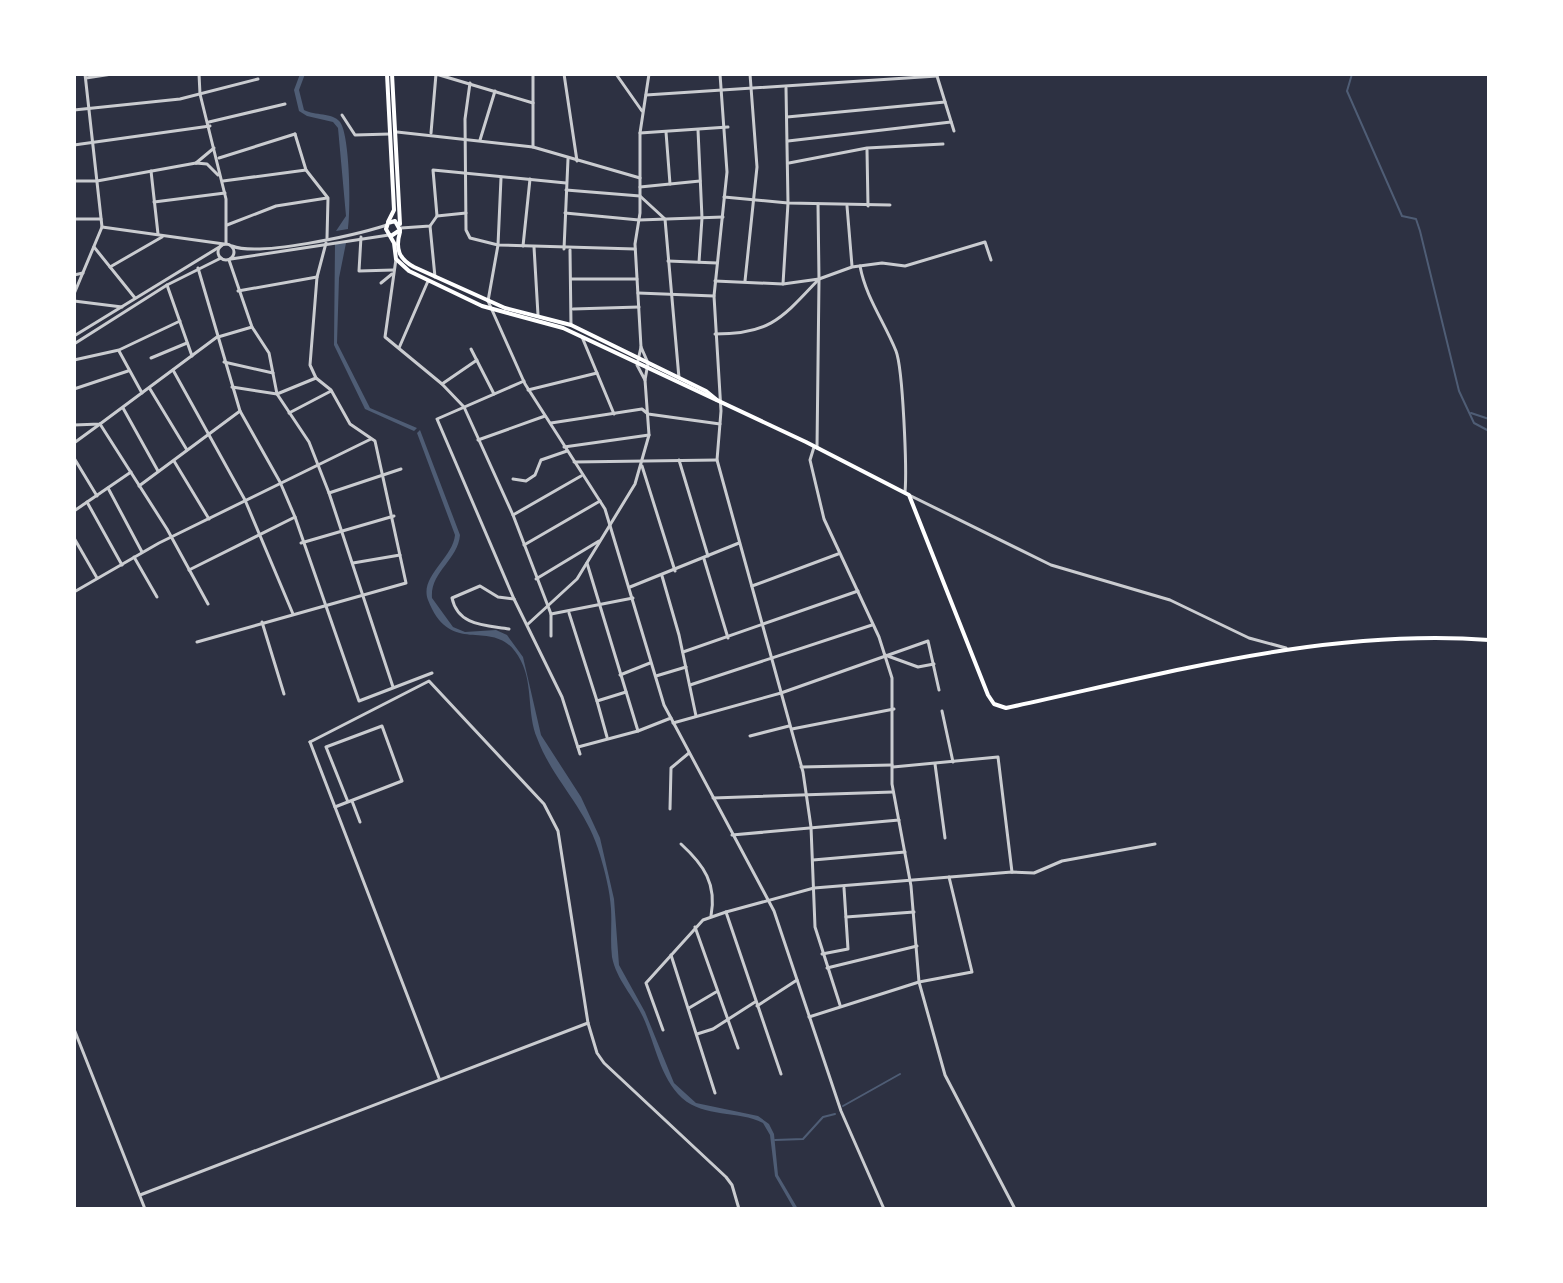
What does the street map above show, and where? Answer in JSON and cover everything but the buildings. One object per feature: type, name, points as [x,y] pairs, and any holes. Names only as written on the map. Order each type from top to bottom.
[{"type":"main road","points":[[390,74],[397,132],[400,229],[396,244],[404,262],[488,301],[571,325],[719,401]]},
{"type":"main road","points":[[390,74],[394,210],[387,224],[400,266],[492,309],[546,323],[582,337],[907,494],[994,704],[1006,708],[1286,648],[1426,636],[1489,640]]},
{"type":"main road","points":[[387,224],[395,221],[400,229]]},
{"type":"main road","points":[[390,235],[400,229]]},
{"type":"street","points":[[74,294],[102,227],[85,76],[112,74]]},
{"type":"street","points":[[199,74],[200,94],[219,158],[225,193],[227,225],[221,258]]},
{"type":"street","points":[[431,133],[436,74],[533,103]]},
{"type":"street","points":[[533,74],[533,147]]},
{"type":"street","points":[[564,74],[576,155],[566,183],[564,249]]},
{"type":"street","points":[[616,74],[642,111]]},
{"type":"street","points":[[645,380],[637,365],[641,347],[635,249],[639,220],[640,133],[649,74]]},
{"type":"street","points":[[720,74],[727,127],[723,217],[714,296],[720,424],[717,460],[792,727],[811,827],[815,927],[840,1005]]},
{"type":"street","points":[[745,283],[757,167],[750,74]]},
{"type":"street","points":[[646,95],[751,91],[937,76],[954,131]]},
{"type":"street","points":[[74,110],[89,111],[200,94],[258,79]]},
{"type":"street","points":[[470,83],[466,213],[466,230],[470,238],[498,245],[635,249]]},
{"type":"street","points":[[783,284],[788,203],[786,86]]},
{"type":"street","points":[[480,140],[495,91]]},
{"type":"street","points":[[787,117],[945,102]]},
{"type":"street","points":[[74,145],[210,124],[285,104]]},
{"type":"street","points":[[342,115],[355,135],[390,134]]},
{"type":"street","points":[[788,141],[951,122]]},
{"type":"street","points":[[640,133],[727,127]]},
{"type":"street","points":[[698,130],[702,181],[699,262]]},
{"type":"street","points":[[397,132],[431,133],[533,147],[640,178]]},
{"type":"street","points":[[666,132],[670,184]]},
{"type":"street","points":[[197,642],[406,583],[385,475],[371,439],[350,424],[331,390],[316,378],[309,353],[317,277],[326,240],[328,198],[306,170],[295,134],[219,158]]},
{"type":"street","points":[[787,163],[867,148],[943,144]]},
{"type":"street","points":[[196,163],[215,146]]},
{"type":"street","points":[[867,148],[868,206]]},
{"type":"street","points":[[74,181],[97,181],[196,163],[207,164],[221,180]]},
{"type":"street","points":[[221,180],[306,170]]},
{"type":"street","points":[[435,277],[430,226],[437,216],[433,170],[566,183]]},
{"type":"street","points":[[151,171],[158,234]]},
{"type":"street","points":[[501,177],[498,245],[488,301],[528,390],[600,501],[610,523],[672,720],[769,901],[841,1111],[884,1209]]},
{"type":"street","points":[[523,246],[530,179]]},
{"type":"street","points":[[640,187],[702,181]]},
{"type":"street","points":[[566,190],[640,196],[665,219],[679,378]]},
{"type":"street","points":[[154,202],[225,193]]},
{"type":"street","points":[[724,197],[847,206],[890,205]]},
{"type":"street","points":[[227,225],[276,206],[328,198]]},
{"type":"street","points":[[818,204],[815,448],[810,460],[824,519],[858,591],[892,678],[893,792],[911,882],[919,982],[945,1075],[1015,1209]]},
{"type":"street","points":[[847,206],[852,267]]},
{"type":"street","points":[[437,216],[466,213]]},
{"type":"street","points":[[565,213],[639,220],[723,217]]},
{"type":"street","points":[[74,219],[101,219]]},
{"type":"street","points":[[348,237],[387,224]]},
{"type":"street","points":[[400,229],[430,226]]},
{"type":"street","points":[[102,227],[250,251],[348,237],[390,235]]},
{"type":"street","points":[[110,267],[165,235]]},
{"type":"street","points":[[361,237],[359,271],[393,272]]},
{"type":"street","points":[[74,344],[167,285],[221,258],[230,260],[326,240]]},
{"type":"street","points":[[715,281],[783,284],[819,279],[852,267],[882,263],[905,266],[985,242],[991,260]]},
{"type":"street","points":[[74,336],[224,245]]},
{"type":"street","points":[[232,246],[235,252],[230,260],[238,291],[252,327],[269,353],[277,394],[305,435],[329,493],[393,687]]},
{"type":"street","points":[[94,247],[135,298]]},
{"type":"street","points":[[534,247],[538,317]]},
{"type":"street","points":[[570,249],[571,325]]},
{"type":"street","points":[[396,259],[383,332],[464,407],[513,515],[551,614],[551,636]]},
{"type":"street","points":[[668,261],[717,263]]},
{"type":"street","points":[[860,266],[871,305],[897,354],[907,494],[1051,565],[1170,600],[1249,638],[1286,648]]},
{"type":"street","points":[[198,268],[240,411],[280,482],[295,517],[301,543],[359,701],[432,673]]},
{"type":"street","points":[[381,283],[393,272]]},
{"type":"street","points":[[74,275],[83,273]]},
{"type":"street","points":[[238,291],[317,277]]},
{"type":"street","points":[[571,279],[637,279]]},
{"type":"street","points":[[715,334],[747,334],[770,325],[819,279]]},
{"type":"street","points":[[399,348],[428,281]]},
{"type":"street","points":[[167,285],[192,356]]},
{"type":"street","points":[[638,293],[714,296]]},
{"type":"street","points":[[74,301],[122,307]]},
{"type":"street","points":[[573,309],[639,307]]},
{"type":"street","points":[[74,360],[119,350],[180,321]]},
{"type":"street","points":[[74,443],[217,337],[252,327]]},
{"type":"street","points":[[582,337],[614,414]]},
{"type":"street","points":[[151,358],[187,343]]},
{"type":"street","points":[[528,624],[548,607],[587,563],[635,484],[649,435],[645,380],[648,363],[641,347]]},
{"type":"street","points":[[471,349],[494,394]]},
{"type":"street","points":[[119,350],[142,393]]},
{"type":"street","points":[[442,384],[477,360]]},
{"type":"street","points":[[224,362],[273,373]]},
{"type":"street","points":[[173,370],[245,500],[294,614]]},
{"type":"street","points":[[74,389],[128,371]]},
{"type":"street","points":[[528,390],[597,373]]},
{"type":"street","points":[[232,387],[277,394],[316,378]]},
{"type":"street","points":[[524,381],[437,419],[514,599],[562,697],[580,754]]},
{"type":"street","points":[[149,388],[187,450]]},
{"type":"street","points":[[289,413],[331,390]]},
{"type":"street","points":[[123,408],[159,471]]},
{"type":"street","points":[[549,423],[642,409],[648,414],[720,424]]},
{"type":"street","points":[[139,486],[240,411]]},
{"type":"street","points":[[478,440],[545,416]]},
{"type":"street","points":[[74,425],[100,424]]},
{"type":"street","points":[[100,424],[171,537],[208,604]]},
{"type":"street","points":[[513,479],[526,481],[535,475],[541,460],[566,449],[649,435]]},
{"type":"street","points":[[74,592],[171,537],[371,439]]},
{"type":"street","points":[[74,458],[97,496]]},
{"type":"street","points":[[174,460],[209,519]]},
{"type":"street","points":[[679,460],[728,638]]},
{"type":"street","points":[[574,462],[717,460]]},
{"type":"street","points":[[642,466],[675,571]]},
{"type":"street","points":[[329,493],[401,469]]},
{"type":"street","points":[[74,511],[131,472]]},
{"type":"street","points":[[513,515],[581,476]]},
{"type":"street","points":[[108,488],[142,553]]},
{"type":"street","points":[[524,545],[600,501]]},
{"type":"street","points":[[87,502],[122,565]]},
{"type":"street","points":[[301,543],[394,516]]},
{"type":"street","points":[[189,570],[295,517]]},
{"type":"street","points":[[74,538],[97,578]]},
{"type":"street","points":[[536,579],[599,541]]},
{"type":"street","points":[[630,587],[739,543]]},
{"type":"street","points":[[751,587],[838,554]]},
{"type":"street","points":[[353,563],[400,555]]},
{"type":"street","points":[[134,557],[157,597]]},
{"type":"street","points":[[587,563],[638,731]]},
{"type":"street","points":[[662,576],[683,652],[696,716]]},
{"type":"street","points":[[509,629],[466,620],[452,598],[480,586],[498,597],[514,599]]},
{"type":"street","points":[[683,652],[763,627],[858,591]]},
{"type":"street","points":[[551,614],[601,607],[633,598]]},
{"type":"street","points":[[569,613],[607,737]]},
{"type":"street","points":[[262,622],[284,694]]},
{"type":"street","points":[[690,685],[772,661],[872,625]]},
{"type":"street","points":[[578,747],[781,693],[928,641],[939,690]]},
{"type":"street","points":[[885,655],[918,667],[935,664]]},
{"type":"street","points":[[620,675],[652,662]]},
{"type":"street","points":[[656,676],[686,667]]},
{"type":"street","points":[[439,1078],[310,742],[429,681],[544,804],[556,823],[588,1023],[599,1057],[726,1177],[734,1190],[739,1209]]},
{"type":"street","points":[[597,701],[626,692]]},
{"type":"street","points":[[750,736],[894,709]]},
{"type":"street","points":[[942,711],[953,762]]},
{"type":"street","points":[[335,807],[350,802],[402,781],[382,726],[326,747],[350,802],[360,822]]},
{"type":"street","points":[[670,809],[671,768],[689,753]]},
{"type":"street","points":[[801,767],[935,764],[998,757],[1012,872]]},
{"type":"street","points":[[935,764],[945,838]]},
{"type":"street","points":[[712,798],[893,792]]},
{"type":"street","points":[[732,835],[899,820]]},
{"type":"street","points":[[681,844],[707,873],[714,896],[711,917]]},
{"type":"street","points":[[663,1030],[646,983],[695,927],[711,917],[814,888],[844,888],[1012,872],[1034,873],[1062,861],[1155,844]]},
{"type":"street","points":[[813,860],[905,852]]},
{"type":"street","points":[[809,1017],[919,982],[972,972],[949,877]]},
{"type":"street","points":[[822,954],[848,949],[844,888]]},
{"type":"street","points":[[726,912],[781,1074]]},
{"type":"street","points":[[846,917],[914,912]]},
{"type":"street","points":[[695,927],[738,1048]]},
{"type":"street","points":[[827,968],[917,946]]},
{"type":"street","points":[[671,954],[715,1093]]},
{"type":"street","points":[[697,1034],[728,1020],[797,980]]},
{"type":"street","points":[[688,1009],[716,992]]},
{"type":"street","points":[[139,1195],[588,1023]]},
{"type":"street","points":[[74,1029],[145,1209]]},
{"type":"water","points":[[300,74],[305,74],[299,90],[304,110],[337,119],[343,130],[349,174],[348,229],[336,231],[346,216],[338,128],[333,122],[299,111],[294,90]]},
{"type":"water","points":[[346,243],[339,278],[337,343],[370,408],[417,428],[414,431],[365,409],[334,345],[335,244]]},
{"type":"water","points":[[420,430],[460,535],[454,552],[435,581],[432,598],[453,627],[465,632],[496,630],[507,635],[523,657],[541,735],[581,797],[600,838],[614,899],[619,965],[645,1012],[674,1083],[696,1103],[758,1116],[769,1124],[774,1134],[778,1175],[798,1209],[794,1209],[775,1176],[770,1135],[763,1123],[743,1116],[700,1109],[682,1098],[668,1081],[643,1017],[614,965],[610,902],[600,855],[587,823],[537,738],[521,661],[511,647],[499,639],[449,629],[438,618],[428,600],[428,583],[449,552],[455,535],[417,433]]},
{"type":"waterway","points":[[1352,74],[1347,91],[1402,216],[1416,219],[1459,391],[1474,423],[1489,431]]},
{"type":"waterway","points":[[1471,413],[1489,419]]},
{"type":"waterway","points":[[843,1106],[900,1074]]},
{"type":"waterway","points":[[775,1140],[803,1139],[823,1117],[835,1114]]}]
